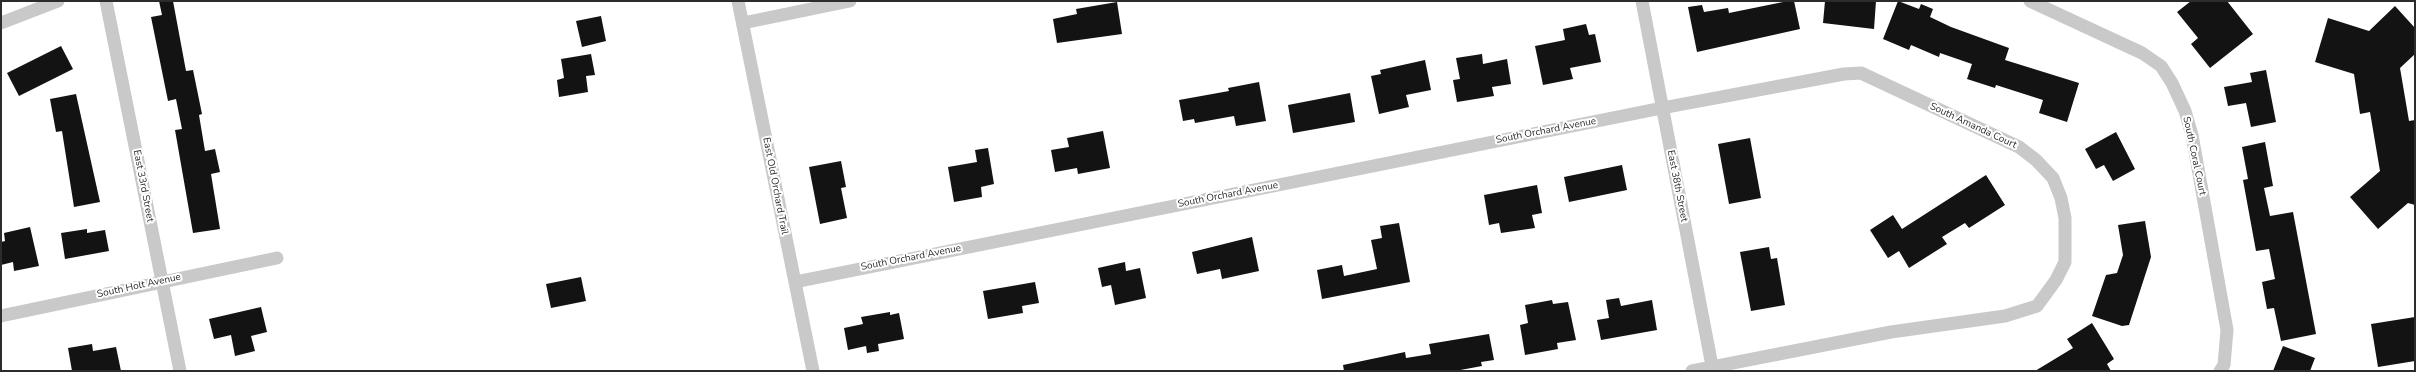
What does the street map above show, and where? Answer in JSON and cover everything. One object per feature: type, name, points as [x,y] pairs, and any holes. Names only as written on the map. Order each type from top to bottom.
[{"type":"street","points":[[1,23],[58,1]]},
{"type":"street","name":"East 33rd Street","points":[[106,1],[180,371]]},
{"type":"street","name":"East Old Orchard Trail","points":[[738,1],[812,371]]},
{"type":"street","points":[[743,23],[850,1]]},
{"type":"street","name":"East 38th Street","points":[[1642,1],[1712,369]]},
{"type":"street","name":"South Coral Court","points":[[2030,1],[2142,53],[2161,66],[2172,84],[2185,111],[2192,135],[2227,330],[2224,365],[2220,371]]},
{"type":"street","name":"South Amanda Court","points":[[1662,108],[1844,74],[1861,73],[2019,147],[2036,160],[2053,178],[2061,198],[2065,218],[2065,262],[2056,280],[2037,306],[2005,316],[1891,332],[1712,369],[1692,371]]},
{"type":"street","name":"South Orchard Avenue","points":[[795,282],[1662,108]]},
{"type":"street","name":"South Holt Avenue","points":[[1,316],[162,280],[277,258]]},
{"type":"building","points":[[159,1],[173,1],[186,71],[193,70],[202,114],[199,115],[205,151],[215,149],[220,172],[211,174],[220,229],[193,233],[175,130],[182,129],[176,99],[168,101],[151,17],[162,15]]},
{"type":"building","points":[[1794,1],[1800,29],[1697,52],[1688,7],[1702,5],[1704,12],[1728,8],[1729,13]]},
{"type":"building","points":[[1825,1],[1876,1],[1874,29],[1823,23]]},
{"type":"building","points":[[1898,1],[1919,9],[1921,4],[1933,9],[1930,17],[1951,27],[2009,48],[2005,60],[2079,83],[2067,122],[2039,113],[2043,100],[1996,85],[1995,88],[1967,79],[1972,64],[1940,53],[1939,57],[1911,45],[1909,50],[1883,39]]},
{"type":"building","points":[[2191,1],[2227,1],[2253,34],[2210,68],[2191,44],[2198,38],[2177,12]]},
{"type":"building","points":[[1117,2],[1122,34],[1057,43],[1053,19],[1077,14],[1076,9]]},
{"type":"building","points":[[2395,6],[2415,28],[2415,54],[2400,68],[2409,121],[2415,120],[2415,205],[2408,203],[2378,229],[2350,197],[2380,171],[2370,112],[2360,114],[2354,74],[2315,62],[2328,18],[2369,31]]},
{"type":"building","points":[[601,16],[606,41],[582,47],[576,21]]},
{"type":"building","points":[[1586,24],[1589,35],[1595,34],[1601,62],[1570,68],[1573,79],[1543,85],[1535,46],[1565,40],[1563,29]]},
{"type":"building","points":[[61,46],[73,69],[19,96],[7,73]]},
{"type":"building","points":[[591,54],[595,75],[586,76],[588,92],[559,97],[557,80],[564,78],[561,59]]},
{"type":"building","points":[[1482,54],[1483,64],[1507,59],[1511,84],[1492,87],[1494,96],[1457,102],[1453,80],[1460,79],[1456,58]]},
{"type":"building","points":[[1425,60],[1431,90],[1406,95],[1409,107],[1379,114],[1371,76],[1381,74],[1380,70]]},
{"type":"building","points":[[2266,70],[2276,122],[2251,127],[2246,103],[2228,106],[2224,87],[2252,82],[2250,73]]},
{"type":"building","points":[[1259,82],[1266,121],[1236,126],[1234,116],[1195,123],[1194,119],[1183,121],[1179,100],[1229,91],[1228,88]]},
{"type":"building","points":[[1350,93],[1355,122],[1293,133],[1288,105]]},
{"type":"building","points":[[76,94],[100,202],[74,207],[62,131],[56,132],[50,99]]},
{"type":"building","points":[[1103,131],[1110,168],[1078,174],[1077,168],[1055,172],[1051,150],[1069,147],[1067,138]]},
{"type":"building","points":[[2116,132],[2135,169],[2113,181],[2104,165],[2096,169],[2085,149]]},
{"type":"building","points":[[1750,138],[1761,198],[1729,204],[1718,144]]},
{"type":"building","points":[[2265,142],[2273,186],[2264,188],[2270,216],[2293,212],[2316,334],[2281,341],[2274,308],[2267,309],[2262,282],[2275,279],[2269,249],[2256,251],[2243,180],[2248,179],[2242,147]]},
{"type":"building","points":[[988,148],[994,184],[981,187],[982,197],[954,202],[948,167],[977,162],[975,150]]},
{"type":"building","points":[[841,161],[846,187],[841,188],[847,218],[820,224],[809,167]]},
{"type":"building","points":[[1622,165],[1627,190],[1569,202],[1564,177]]},
{"type":"building","points":[[1986,175],[2005,205],[1969,228],[1965,223],[1942,237],[1947,244],[1909,268],[1899,251],[1888,258],[1870,230],[1893,215],[1902,229]]},
{"type":"building","points":[[1537,185],[1542,213],[1532,215],[1535,228],[1501,233],[1499,223],[1489,225],[1484,195]]},
{"type":"building","points":[[2145,221],[2151,257],[2129,325],[2122,326],[2092,316],[2106,275],[2117,273],[2123,255],[2118,225]]},
{"type":"building","points":[[1399,223],[1410,282],[1322,299],[1317,270],[1342,265],[1344,276],[1377,269],[1371,240],[1382,238],[1380,226]]},
{"type":"building","points":[[30,227],[39,266],[14,271],[13,262],[1,265],[1,242],[5,241],[4,233]]},
{"type":"building","points":[[87,229],[87,233],[105,230],[109,251],[65,259],[61,233]]},
{"type":"building","points":[[1252,237],[1259,271],[1222,279],[1220,269],[1197,274],[1192,252]]},
{"type":"building","points":[[1769,247],[1771,259],[1777,258],[1785,305],[1751,311],[1740,252]]},
{"type":"building","points":[[1125,262],[1126,271],[1140,268],[1146,298],[1115,305],[1111,285],[1102,287],[1098,268]]},
{"type":"building","points":[[581,277],[586,301],[551,308],[546,284]]},
{"type":"building","points":[[1035,282],[1039,303],[1022,306],[1023,313],[988,319],[983,291]]},
{"type":"building","points":[[1619,298],[1621,306],[1652,300],[1657,330],[1601,340],[1597,320],[1609,318],[1606,300]]},
{"type":"building","points":[[1552,300],[1553,304],[1568,302],[1576,340],[1557,343],[1558,349],[1525,355],[1520,325],[1528,323],[1525,305]]},
{"type":"building","points":[[261,307],[267,332],[251,336],[255,351],[235,356],[231,335],[214,339],[209,319]]},
{"type":"building","points":[[890,312],[890,315],[899,313],[904,339],[878,344],[879,351],[867,353],[866,346],[848,350],[844,328],[863,324],[861,317]]},
{"type":"building","points":[[2415,317],[2415,361],[2378,367],[2371,324]]},
{"type":"building","points":[[2092,323],[2114,359],[2107,364],[2111,371],[2035,371],[2073,348],[2067,339]]},
{"type":"building","points":[[1489,334],[1494,360],[1481,362],[1482,366],[1455,371],[1344,371],[1343,365],[1405,352],[1406,358],[1431,354],[1429,344]]},
{"type":"building","points":[[92,344],[93,351],[116,347],[121,371],[72,371],[68,348]]},
{"type":"building","points":[[2283,346],[2315,358],[2310,371],[2273,371]]}]
